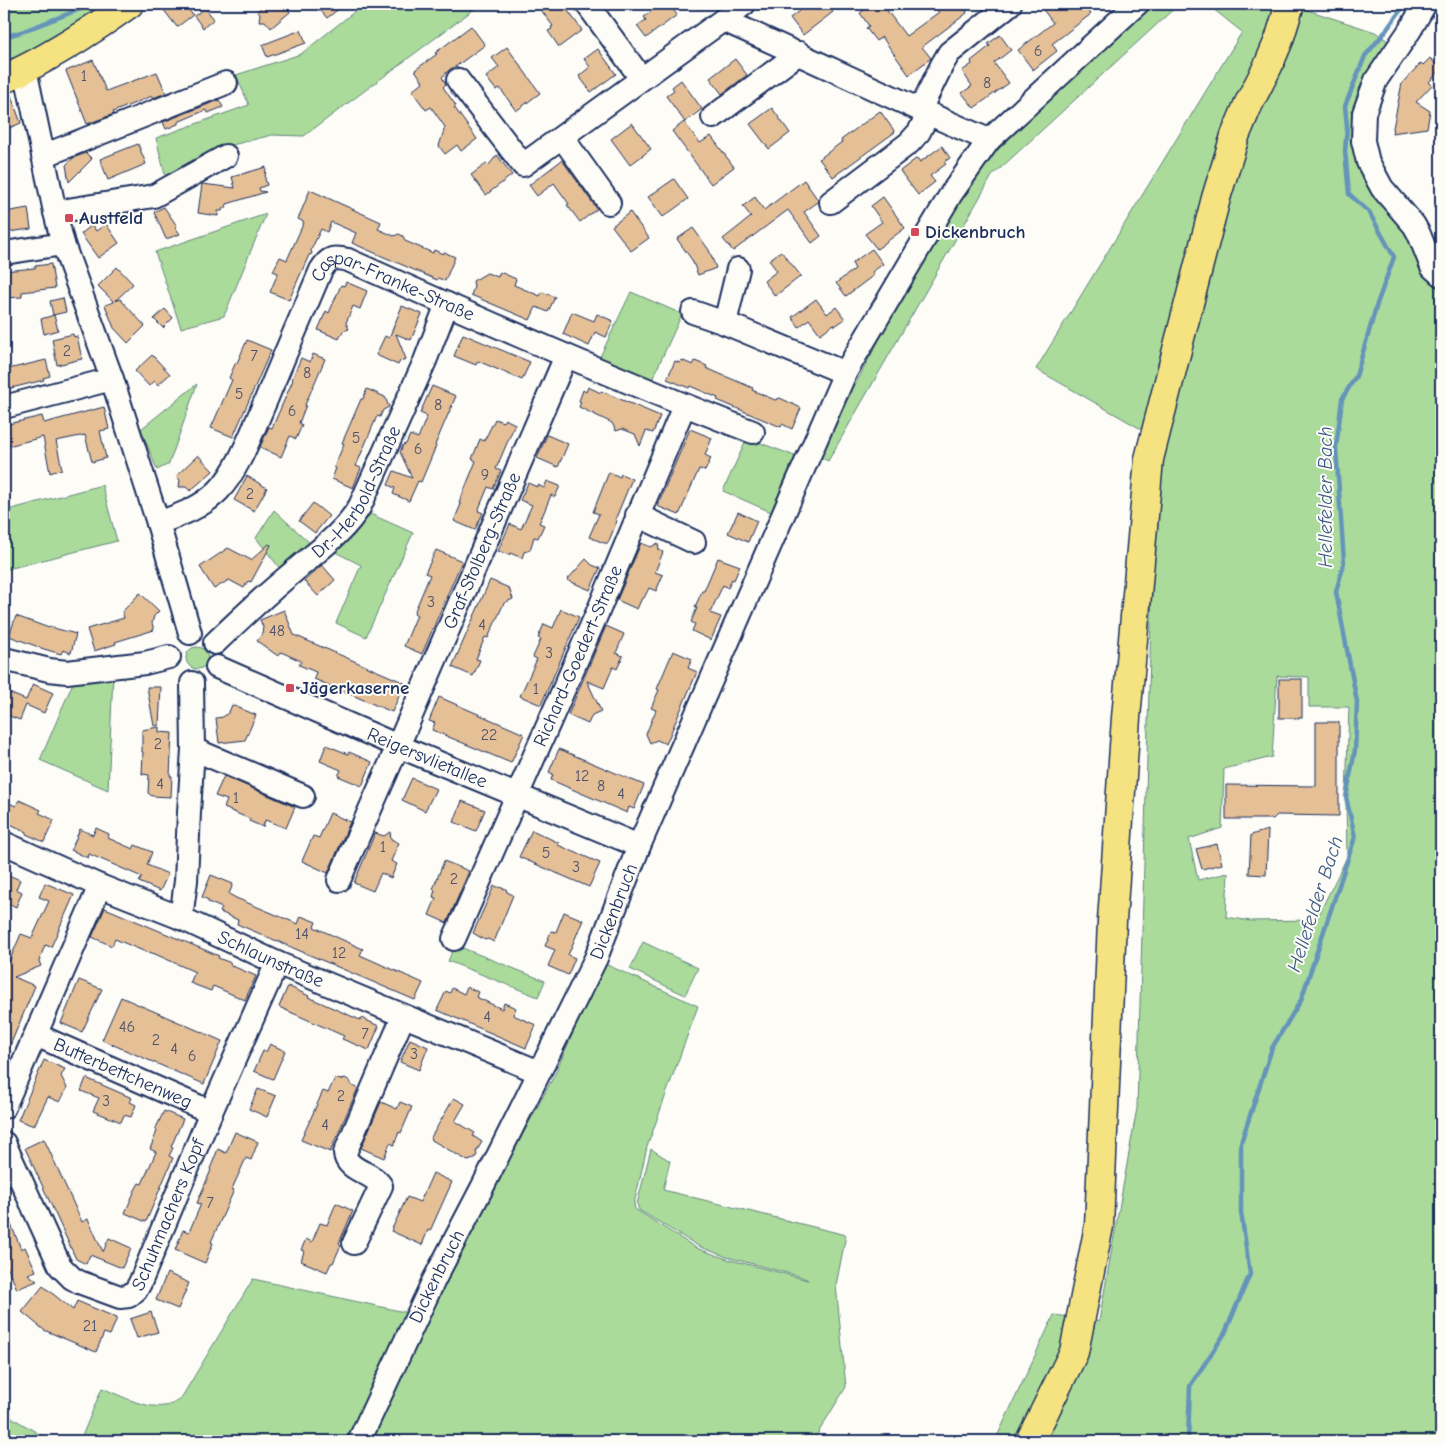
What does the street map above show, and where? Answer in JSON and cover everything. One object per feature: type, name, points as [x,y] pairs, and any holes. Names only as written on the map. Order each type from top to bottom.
[{"type":"main road","points":[[14,74],[101,24],[130,4]]},
{"type":"main road","points":[[1030,1441],[1074,1352],[1099,1226],[1112,911],[1126,718],[1149,459],[1216,198],[1235,136],[1279,40],[1290,4]]},
{"type":"street","points":[[587,4],[641,78]]},
{"type":"street","points":[[458,80],[523,166],[744,4]]},
{"type":"street","points":[[831,202],[910,143],[919,132],[924,112],[942,65],[949,53],[1010,4]]},
{"type":"street","name":"Dickenbruch","points":[[359,1441],[434,1280],[483,1186],[596,958],[639,846],[845,373],[942,209],[989,140],[1137,4]]},
{"type":"street","points":[[1425,4],[1376,80],[1364,113],[1363,141],[1368,162],[1382,188],[1414,225],[1432,267],[1441,275]]},
{"type":"street","points":[[723,20],[989,140]]},
{"type":"street","points":[[713,117],[799,53]]},
{"type":"street","points":[[14,74],[43,156],[63,244],[112,379],[158,523],[190,633]]},
{"type":"street","points":[[43,156],[226,83]]},
{"type":"street","points":[[562,137],[610,203]]},
{"type":"street","points":[[55,212],[154,196],[226,156]]},
{"type":"street","points":[[4,253],[63,244]]},
{"type":"street","name":"Caspar-Franke-Straße","points":[[158,523],[185,514],[203,503],[219,490],[235,467],[254,428],[321,270],[326,262],[332,258],[348,260],[566,356],[684,406],[753,432]]},
{"type":"street","points":[[725,323],[738,269]]},
{"type":"street","name":"Dr.-Herbold-Straße","points":[[215,643],[249,609],[330,540],[352,518],[360,506],[425,361],[447,304]]},
{"type":"street","points":[[693,312],[725,323],[845,373]]},
{"type":"street","name":"Graf-Stolberg-Straße","points":[[339,880],[566,356]]},
{"type":"street","points":[[4,407],[112,379]]},
{"type":"street","name":"Richard-Goedert-Straße","points":[[454,939],[599,608],[684,406]]},
{"type":"street","points":[[637,515],[694,542]]},
{"type":"street","points":[[190,633],[201,634],[215,643],[219,657],[217,667],[210,677],[198,682],[184,681],[173,671],[169,657],[171,648],[175,641],[182,636],[190,633]]},
{"type":"street","points":[[4,659],[49,670],[67,672],[145,663],[169,657]]},
{"type":"street","name":"Reigersvlietallee","points":[[217,667],[517,797],[639,846]]},
{"type":"street","points":[[181,918],[186,881],[193,749],[192,682]]},
{"type":"street","points":[[193,749],[303,796]]},
{"type":"street","name":"Schlaunstraße","points":[[4,844],[100,886],[181,918],[277,963],[403,1017],[539,1072]]},
{"type":"street","points":[[4,1107],[100,886]]},
{"type":"street","name":"Schuhmachers Kopf","points":[[4,1143],[60,1266],[79,1282],[120,1297],[129,1296],[140,1283],[211,1112],[277,963]]},
{"type":"street","points":[[354,1243],[381,1186],[377,1180],[350,1165],[346,1160],[345,1154],[403,1017]]},
{"type":"street","name":"Butterbettchenweg","points":[[36,1035],[211,1112]]},
{"type":"green space","points":[[4,4],[108,4],[18,57],[4,59]]},
{"type":"green space","points":[[364,4],[481,4],[304,136],[272,135],[232,145],[166,179],[156,138],[249,105],[236,75],[301,54]]},
{"type":"green space","points":[[1153,4],[1179,4],[992,176],[828,461],[818,456],[930,242],[979,168],[1125,28]]},
{"type":"green space","points":[[1207,4],[1289,4],[1375,32],[1391,43],[1357,114],[1439,290],[1441,290],[1441,1441],[995,1441],[1054,1315],[1099,1321],[1137,1108],[1153,550],[1162,441],[1036,369],[1242,32]],"holes":[[[1277,676],[1309,677],[1309,707],[1349,707],[1346,797],[1347,857],[1316,920],[1251,921],[1226,917],[1228,873],[1198,880],[1189,839],[1222,828],[1224,769],[1272,757]]]},
{"type":"green space","points":[[266,214],[224,316],[181,328],[155,252]]},
{"type":"green space","points":[[631,292],[682,314],[651,382],[598,361]]},
{"type":"green space","points":[[197,384],[169,464],[157,470],[141,429]]},
{"type":"green space","points":[[747,438],[795,456],[771,512],[723,491]]},
{"type":"green space","points":[[102,485],[117,541],[4,570],[4,511]]},
{"type":"green space","points":[[274,510],[312,545],[282,571],[256,538]]},
{"type":"green space","points":[[366,512],[413,533],[366,637],[336,623],[361,565],[329,549]]},
{"type":"green space","points":[[197,647],[205,650],[208,658],[205,666],[197,669],[189,666],[186,658],[189,650]]},
{"type":"green space","points":[[113,674],[108,790],[40,760],[75,678]]},
{"type":"green space","points":[[643,942],[698,968],[685,995],[630,969]]},
{"type":"green space","points":[[455,945],[545,981],[538,997],[448,961]]},
{"type":"green space","points":[[603,963],[698,1006],[647,1147],[634,1204],[635,1209],[696,1248],[727,1259],[808,1280],[727,1257],[698,1246],[639,1210],[637,1204],[651,1149],[670,1161],[663,1190],[846,1235],[836,1285],[846,1387],[813,1441],[367,1441],[470,1233],[555,1074]]},
{"type":"green space","points":[[253,1279],[418,1315],[354,1441],[80,1441],[102,1388],[135,1402],[152,1406],[169,1405],[180,1400]]},
{"type":"green space","points":[[4,1413],[51,1441],[4,1441]]},
{"type":"building","points":[[169,4],[184,4],[193,15],[177,27],[163,9]]},
{"type":"building","points":[[266,4],[284,4],[290,12],[271,28],[265,21],[259,21],[260,14],[257,11]]},
{"type":"building","points":[[315,4],[345,4],[327,18]]},
{"type":"building","points":[[549,4],[563,4],[582,30],[559,47],[548,31],[553,26],[541,10]]},
{"type":"building","points":[[661,4],[669,4],[677,15],[646,38],[637,26],[646,20],[644,17]]},
{"type":"building","points":[[793,4],[826,4],[833,12],[803,35],[790,18],[799,11]]},
{"type":"building","points":[[872,4],[882,4],[906,36],[939,12],[936,9],[943,4],[976,4],[922,47],[931,58],[909,75],[882,37],[876,41],[866,28],[869,26],[860,13]]},
{"type":"building","points":[[1039,4],[1083,4],[1091,14],[1052,44],[1057,51],[1033,70],[1018,50],[1053,23]]},
{"type":"building","points":[[205,8],[214,19],[203,28],[194,16]]},
{"type":"building","points":[[471,26],[485,45],[450,69],[442,77],[446,84],[443,87],[456,106],[454,107],[477,139],[461,151],[457,145],[445,154],[439,146],[445,127],[431,107],[426,110],[412,91],[423,82],[415,70]]},
{"type":"building","points":[[301,30],[306,43],[267,57],[262,45]]},
{"type":"building","points":[[1000,35],[1011,50],[994,63],[1009,83],[974,108],[962,93],[972,86],[962,71],[972,64],[971,61],[990,46],[988,44]]},
{"type":"building","points":[[507,47],[540,93],[516,111],[500,88],[496,90],[486,77],[499,67],[492,58]]},
{"type":"building","points":[[598,49],[616,74],[591,92],[579,76],[590,67],[584,59]]},
{"type":"building","points":[[1430,58],[1441,69],[1429,82],[1432,85],[1416,102],[1430,111],[1427,128],[1392,133],[1402,83],[1421,63],[1423,65]]},
{"type":"building","points":[[735,59],[747,75],[722,94],[710,78]]},
{"type":"building","points":[[93,60],[106,91],[157,72],[166,93],[153,98],[152,96],[87,124],[66,71]]},
{"type":"building","points":[[681,80],[702,109],[685,122],[666,96],[674,90],[672,87]]},
{"type":"building","points":[[10,93],[21,123],[7,129],[4,120],[4,94]]},
{"type":"building","points":[[219,100],[223,107],[208,113],[206,110],[166,129],[163,122]]},
{"type":"building","points":[[772,108],[790,133],[769,149],[750,124]]},
{"type":"building","points":[[880,111],[895,132],[833,177],[819,159]]},
{"type":"building","points":[[684,122],[700,143],[711,136],[734,167],[711,184],[672,131]]},
{"type":"building","points":[[632,123],[651,149],[630,165],[611,139]]},
{"type":"building","points":[[138,144],[146,164],[108,180],[100,159]]},
{"type":"building","points":[[942,146],[950,158],[944,162],[946,164],[930,176],[935,182],[918,195],[900,171],[917,158],[920,162]]},
{"type":"building","points":[[86,153],[92,159],[69,182],[66,165],[73,158]]},
{"type":"building","points":[[497,155],[512,175],[486,195],[471,175],[486,164],[488,166]]},
{"type":"building","points":[[562,160],[597,209],[580,222],[554,183],[537,196],[529,185]]},
{"type":"building","points":[[266,167],[265,179],[267,185],[259,188],[260,191],[266,192],[227,204],[226,208],[218,211],[218,216],[198,213],[202,184],[235,188],[232,177]]},
{"type":"building","points":[[674,179],[688,199],[663,217],[648,197]]},
{"type":"building","points":[[804,180],[818,202],[804,212],[821,236],[812,243],[788,210],[733,251],[723,239],[751,217],[743,206],[755,197],[764,210]]},
{"type":"building","points":[[310,190],[381,222],[378,229],[394,236],[399,234],[403,236],[405,241],[433,253],[434,250],[455,257],[445,281],[438,278],[437,280],[352,243],[356,233],[331,222],[327,232],[321,229],[311,250],[312,254],[309,255],[289,300],[270,292],[278,273],[273,271],[280,257],[287,260],[304,222],[298,219]]},
{"type":"building","points":[[883,197],[905,228],[877,249],[865,234],[882,222],[871,206]]},
{"type":"building","points":[[164,207],[180,234],[166,239],[154,212]]},
{"type":"building","points":[[28,208],[31,229],[8,232],[5,212]]},
{"type":"building","points":[[630,212],[649,238],[631,251],[612,226]]},
{"type":"building","points":[[106,224],[119,243],[98,258],[81,234],[92,225],[96,231]]},
{"type":"building","points":[[693,228],[709,250],[716,268],[698,275],[692,260],[677,239]]},
{"type":"building","points":[[872,249],[883,264],[872,272],[874,275],[846,296],[836,283],[855,269],[852,263]]},
{"type":"building","points":[[781,251],[801,276],[775,296],[764,281],[777,271],[769,260]]},
{"type":"building","points":[[51,264],[55,288],[22,292],[22,297],[4,298],[4,271],[35,268],[35,266]]},
{"type":"building","points":[[117,267],[133,284],[115,301],[120,299],[145,326],[128,343],[114,328],[105,305],[114,302],[98,286]]},
{"type":"building","points":[[500,272],[516,279],[514,285],[540,296],[542,292],[555,297],[548,312],[536,307],[530,320],[471,295],[474,287],[473,281],[487,273],[498,277]]},
{"type":"building","points":[[346,282],[367,291],[360,309],[353,306],[346,323],[349,329],[343,331],[339,339],[318,330],[326,311],[329,313],[341,285],[344,286]]},
{"type":"building","points":[[63,298],[66,312],[53,315],[50,301]]},
{"type":"building","points":[[816,299],[827,314],[836,307],[845,319],[820,334],[809,319],[799,327],[792,317]]},
{"type":"building","points":[[402,306],[422,314],[411,340],[396,334],[406,359],[400,361],[398,365],[376,355],[385,336],[389,338]]},
{"type":"building","points":[[165,309],[173,318],[163,328],[154,319]]},
{"type":"building","points":[[572,312],[594,321],[597,314],[613,321],[606,337],[595,332],[589,346],[563,334]]},
{"type":"building","points":[[54,315],[58,330],[44,334],[41,319]]},
{"type":"building","points":[[73,334],[74,337],[77,336],[82,359],[57,365],[52,339]]},
{"type":"building","points":[[463,334],[530,362],[522,380],[478,361],[476,365],[454,356]]},
{"type":"building","points":[[247,340],[271,350],[233,437],[211,428],[232,380],[229,378]]},
{"type":"building","points":[[313,354],[325,359],[305,405],[299,423],[302,425],[296,439],[290,436],[281,457],[260,447],[269,427],[272,428],[301,358],[310,362]]},
{"type":"building","points":[[152,355],[170,374],[158,385],[155,381],[149,386],[135,371]]},
{"type":"building","points":[[46,360],[50,376],[43,378],[44,380],[7,389],[4,370]]},
{"type":"building","points":[[681,360],[693,365],[695,361],[707,366],[706,368],[753,388],[752,390],[775,400],[780,398],[801,408],[792,429],[782,424],[781,427],[717,400],[718,398],[690,386],[689,388],[667,379],[675,361],[680,363]]},
{"type":"building","points":[[432,386],[456,396],[421,482],[418,481],[409,501],[393,494],[395,488],[388,485],[394,471],[412,478],[400,452],[410,435],[418,438],[427,416],[420,413]]},
{"type":"building","points":[[588,387],[660,416],[653,433],[646,431],[640,446],[635,434],[622,429],[616,431],[612,423],[579,407],[583,390],[586,392]]},
{"type":"building","points":[[367,389],[385,397],[389,407],[383,410],[380,417],[377,416],[356,466],[361,468],[353,488],[332,479],[336,468],[334,467],[344,444],[342,443]]},
{"type":"building","points":[[104,407],[109,429],[100,431],[106,458],[92,462],[85,435],[56,441],[62,469],[50,473],[43,437],[4,447],[4,425],[42,416],[44,423]]},
{"type":"building","points":[[495,419],[503,422],[505,419],[515,424],[496,469],[501,471],[493,489],[488,487],[478,511],[483,513],[475,530],[454,521],[461,504],[459,503],[476,461],[472,459],[480,439],[484,441]]},
{"type":"building","points":[[690,429],[712,438],[705,455],[711,458],[705,471],[699,469],[679,515],[657,506]]},
{"type":"building","points":[[547,435],[568,444],[558,467],[537,458]]},
{"type":"building","points":[[198,455],[213,471],[190,491],[186,487],[179,487],[180,480],[176,476]]},
{"type":"building","points":[[609,472],[620,477],[621,474],[632,479],[615,520],[617,521],[608,543],[604,543],[589,537],[599,514],[593,512]]},
{"type":"building","points":[[247,476],[267,488],[254,511],[234,500]]},
{"type":"building","points":[[547,481],[560,486],[555,497],[551,495],[539,523],[544,525],[538,538],[534,537],[530,550],[524,552],[522,558],[498,551],[510,524],[521,529],[532,505],[520,500],[528,483],[544,488]]},
{"type":"building","points":[[313,503],[329,516],[315,533],[299,521]]},
{"type":"building","points":[[738,512],[757,521],[748,542],[728,533]]},
{"type":"building","points":[[641,543],[651,547],[658,543],[659,550],[663,552],[655,572],[663,575],[656,591],[649,588],[637,609],[617,600]]},
{"type":"building","points":[[269,544],[271,545],[251,582],[248,581],[244,588],[229,580],[214,589],[200,567],[228,548],[251,560]]},
{"type":"building","points":[[436,550],[462,561],[422,654],[404,646],[417,615],[414,613],[430,575],[425,573]]},
{"type":"building","points":[[718,558],[740,566],[728,588],[723,585],[710,613],[721,617],[711,640],[692,631],[695,624],[691,622],[697,608],[695,607]]},
{"type":"building","points":[[586,559],[592,565],[600,568],[590,590],[567,580]]},
{"type":"building","points":[[322,565],[335,580],[318,596],[304,581]]},
{"type":"building","points":[[490,580],[509,588],[513,599],[504,603],[488,638],[485,637],[476,659],[480,660],[473,676],[452,667]]},
{"type":"building","points":[[140,593],[159,611],[154,616],[152,623],[154,630],[115,642],[116,644],[94,651],[87,629],[124,618],[122,612]]},
{"type":"building","points":[[561,609],[579,617],[541,705],[520,696],[537,659],[533,657],[541,639],[538,638],[544,624],[553,628]]},
{"type":"building","points":[[284,610],[294,635],[405,683],[392,712],[314,679],[316,672],[299,665],[301,661],[281,652],[278,656],[257,641],[262,634],[263,627],[260,620]]},
{"type":"building","points":[[16,616],[49,628],[76,634],[71,653],[63,650],[61,654],[9,636]]},
{"type":"building","points":[[606,626],[624,634],[616,653],[623,656],[617,669],[613,667],[604,688],[587,681],[601,711],[592,715],[588,724],[568,715]]},
{"type":"building","points":[[673,651],[692,659],[688,668],[697,672],[666,744],[657,740],[650,743],[646,734],[656,710],[651,708]]},
{"type":"building","points":[[1279,679],[1302,679],[1302,718],[1279,718]]},
{"type":"building","points":[[33,684],[53,693],[44,713],[26,705],[20,720],[4,714],[4,691],[26,700]]},
{"type":"building","points":[[147,687],[161,687],[159,725],[154,726]]},
{"type":"building","points":[[439,697],[524,734],[511,763],[432,730],[435,723],[429,721]]},
{"type":"building","points":[[232,705],[256,715],[245,740],[219,743],[216,718],[223,717],[229,712]]},
{"type":"building","points":[[1316,722],[1339,722],[1339,816],[1277,815],[1273,819],[1226,819],[1226,785],[1316,786]]},
{"type":"building","points":[[159,727],[159,732],[172,733],[171,797],[152,796],[148,793],[149,775],[142,774],[142,730]]},
{"type":"building","points":[[326,745],[372,762],[362,786],[338,776],[341,770],[320,761]]},
{"type":"building","points":[[559,749],[644,785],[634,809],[629,807],[627,813],[551,780],[553,774],[549,772]]},
{"type":"building","points":[[224,776],[295,807],[286,828],[265,820],[263,827],[224,808],[227,800],[215,796]]},
{"type":"building","points":[[412,778],[436,789],[425,811],[402,800]]},
{"type":"building","points":[[19,800],[41,810],[39,813],[54,820],[44,842],[4,821],[4,801],[16,806]]},
{"type":"building","points":[[462,801],[485,810],[476,831],[454,822]]},
{"type":"building","points":[[330,813],[350,822],[328,873],[302,861],[313,836],[319,838]]},
{"type":"building","points":[[96,828],[109,834],[108,838],[133,849],[135,845],[152,852],[147,865],[168,874],[160,891],[139,882],[142,877],[89,854],[88,858],[71,850],[80,829],[93,835]]},
{"type":"building","points":[[532,830],[559,843],[558,845],[600,863],[589,887],[519,857]]},
{"type":"building","points":[[1268,830],[1266,875],[1249,874],[1251,835]]},
{"type":"building","points":[[390,832],[391,839],[399,843],[391,861],[397,864],[391,878],[381,873],[373,891],[354,883],[375,833],[384,836]]},
{"type":"building","points":[[1217,844],[1222,864],[1202,869],[1196,849]]},
{"type":"building","points":[[444,861],[469,871],[447,923],[429,915],[436,898],[433,897],[435,890],[433,889]]},
{"type":"building","points":[[4,873],[20,880],[16,889],[22,892],[16,907],[10,904],[4,918]]},
{"type":"building","points":[[211,875],[233,884],[229,894],[236,898],[298,924],[301,916],[316,922],[314,927],[363,949],[360,955],[423,983],[415,1000],[237,924],[238,920],[220,912],[222,908],[202,897]]},
{"type":"building","points":[[45,883],[74,895],[51,947],[45,945],[39,961],[41,966],[14,977],[35,986],[4,1060],[4,963],[8,964],[21,934],[32,938],[49,901],[39,897]]},
{"type":"building","points":[[494,886],[506,889],[507,892],[513,895],[494,942],[488,939],[485,940],[473,933]]},
{"type":"building","points":[[105,908],[219,956],[218,958],[231,963],[230,965],[256,976],[245,1000],[213,986],[211,991],[190,983],[195,972],[155,954],[148,953],[115,939],[112,946],[92,937]]},
{"type":"building","points":[[564,912],[583,920],[568,955],[575,958],[568,975],[548,966],[555,950],[545,946],[551,931],[556,932]]},
{"type":"building","points":[[79,980],[102,989],[82,1032],[61,1023]]},
{"type":"building","points":[[288,986],[360,1020],[361,1018],[379,1026],[369,1050],[342,1039],[344,1036],[279,1007]]},
{"type":"building","points":[[467,987],[478,992],[476,997],[502,1009],[504,1003],[516,1008],[513,1015],[536,1025],[526,1048],[437,1010],[446,991],[450,993],[452,988],[464,994]]},
{"type":"building","points":[[121,997],[222,1041],[204,1084],[102,1040]]},
{"type":"building","points":[[410,1039],[428,1047],[419,1070],[400,1062]]},
{"type":"building","points":[[270,1044],[285,1051],[273,1079],[254,1071],[263,1051],[266,1052]]},
{"type":"building","points":[[44,1060],[65,1069],[61,1076],[67,1088],[60,1102],[48,1097],[34,1126],[18,1120]]},
{"type":"building","points":[[86,1078],[132,1098],[130,1102],[136,1105],[131,1117],[124,1115],[121,1122],[93,1111],[99,1098],[81,1091]]},
{"type":"building","points":[[335,1078],[340,1080],[345,1078],[350,1081],[352,1086],[358,1088],[330,1152],[301,1140],[323,1091],[328,1093]]},
{"type":"building","points":[[258,1089],[276,1096],[267,1117],[249,1109]]},
{"type":"building","points":[[454,1098],[465,1104],[455,1121],[475,1133],[473,1136],[482,1142],[476,1152],[477,1155],[474,1159],[468,1161],[430,1139]]},
{"type":"building","points":[[381,1102],[397,1109],[400,1102],[412,1107],[401,1133],[399,1132],[394,1145],[390,1143],[384,1158],[361,1148]]},
{"type":"building","points":[[164,1111],[183,1119],[171,1147],[173,1148],[169,1156],[173,1158],[146,1222],[125,1213],[139,1183],[142,1184],[156,1152],[150,1149],[157,1131],[155,1130]]},
{"type":"building","points":[[235,1132],[258,1142],[251,1160],[246,1158],[232,1189],[234,1190],[211,1242],[213,1243],[205,1263],[175,1250],[183,1230],[189,1232],[201,1204],[197,1203],[218,1149],[226,1153]]},
{"type":"building","points":[[44,1139],[82,1222],[88,1219],[103,1252],[109,1238],[131,1248],[122,1268],[90,1255],[86,1264],[76,1259],[25,1148]]},
{"type":"building","points":[[433,1173],[452,1182],[422,1245],[391,1231],[407,1197],[420,1202]]},
{"type":"building","points":[[336,1203],[353,1211],[339,1243],[341,1245],[327,1272],[301,1261],[304,1251],[301,1250],[306,1239],[312,1242],[320,1223],[327,1225]]},
{"type":"building","points":[[4,1207],[21,1249],[25,1247],[36,1271],[28,1274],[37,1281],[17,1289],[4,1260]]},
{"type":"building","points":[[167,1273],[189,1283],[178,1309],[156,1300]]},
{"type":"building","points":[[43,1286],[73,1310],[77,1301],[117,1318],[110,1335],[104,1333],[96,1352],[44,1330],[22,1312]]},
{"type":"building","points":[[151,1312],[158,1332],[137,1338],[130,1319]]},
{"type":"waterway","points":[[4,37],[83,8],[89,4]]},
{"type":"waterway","name":"Hellefelder Bach","points":[[1188,1441],[1190,1386],[1225,1333],[1250,1274],[1241,1212],[1241,1143],[1272,1048],[1301,1000],[1355,837],[1346,797],[1355,750],[1357,702],[1336,592],[1344,562],[1336,448],[1342,399],[1356,376],[1377,304],[1394,257],[1369,212],[1349,194],[1345,151],[1347,127],[1345,106],[1365,56],[1405,4]]},
{"type":"place","name":"Austfeld","points":[[69,218]]},
{"type":"place","name":"Dickenbruch","points":[[915,232]]},
{"type":"place","name":"Jägerkaserne","points":[[290,688]]}]
